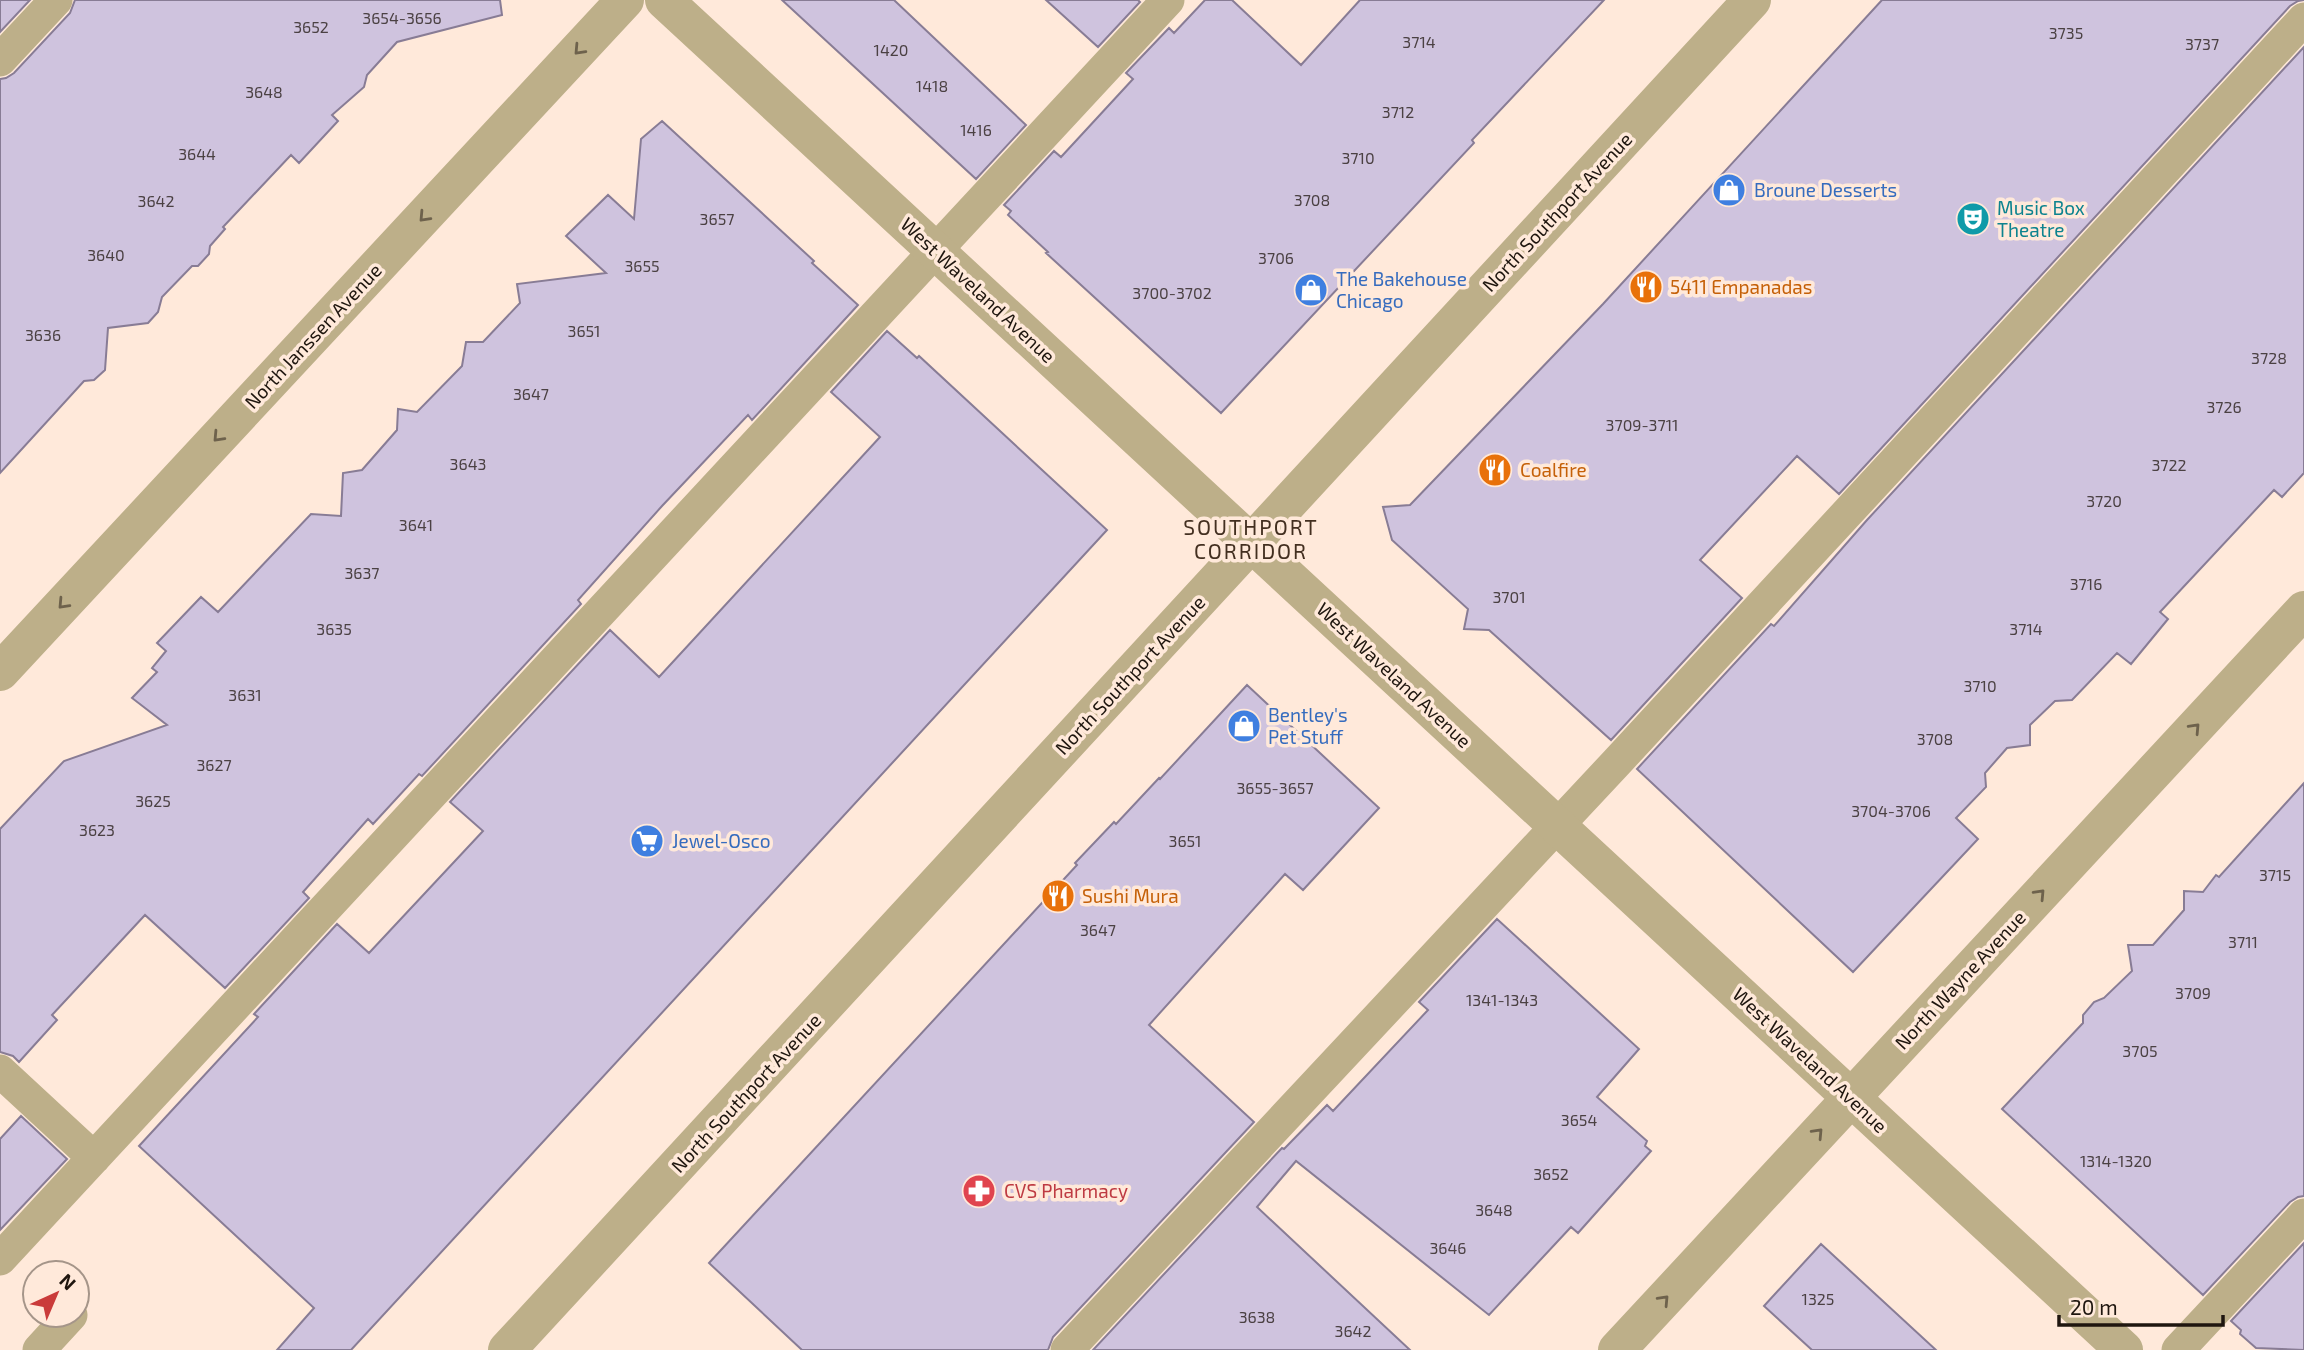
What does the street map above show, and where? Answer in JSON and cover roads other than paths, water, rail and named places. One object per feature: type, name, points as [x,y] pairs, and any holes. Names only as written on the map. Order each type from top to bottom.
[{"type":"street","name":"North Janssen Avenue","points":[[0,672],[625,0]]},
{"type":"street","name":"West Waveland Avenue","points":[[664,0],[2124,1350]]},
{"type":"street","name":"North Southport Avenue","points":[[507,1350],[1752,0]]},
{"type":"street","name":"North Wayne Avenue","points":[[1618,1350],[2304,610]]},
{"type":"lane","points":[[0,60],[56,0]]},
{"type":"lane","points":[[0,1259],[1168,0]]},
{"type":"lane","points":[[1067,1350],[1557,827],[2304,19]]},
{"type":"lane","points":[[0,1071],[94,1158]]},
{"type":"lane","points":[[2178,1350],[2304,1215]]},
{"type":"lane","points":[[38,1350],[58,1329]]},
{"type":"place","name":"Broune Desserts","points":[[1729,190]]},
{"type":"place","name":"Music Box Theatre","points":[[1973,219]]},
{"type":"place","name":"5411 Empanadas","points":[[1646,287]]},
{"type":"place","name":"The Bakehouse Chicago","points":[[1311,290]]},
{"type":"place","name":"Coalfire","points":[[1495,470]]},
{"type":"place","name":"Bentley's Pet Stuff","points":[[1244,726]]},
{"type":"place","name":"Jewel-Osco","points":[[647,841]]},
{"type":"place","name":"Sushi Mura","points":[[1058,896]]},
{"type":"place","name":"CVS Pharmacy","points":[[979,1191]]},
{"type":"district","name":"SOUTHPORT CORRIDOR","points":[[1251,540]]}]
